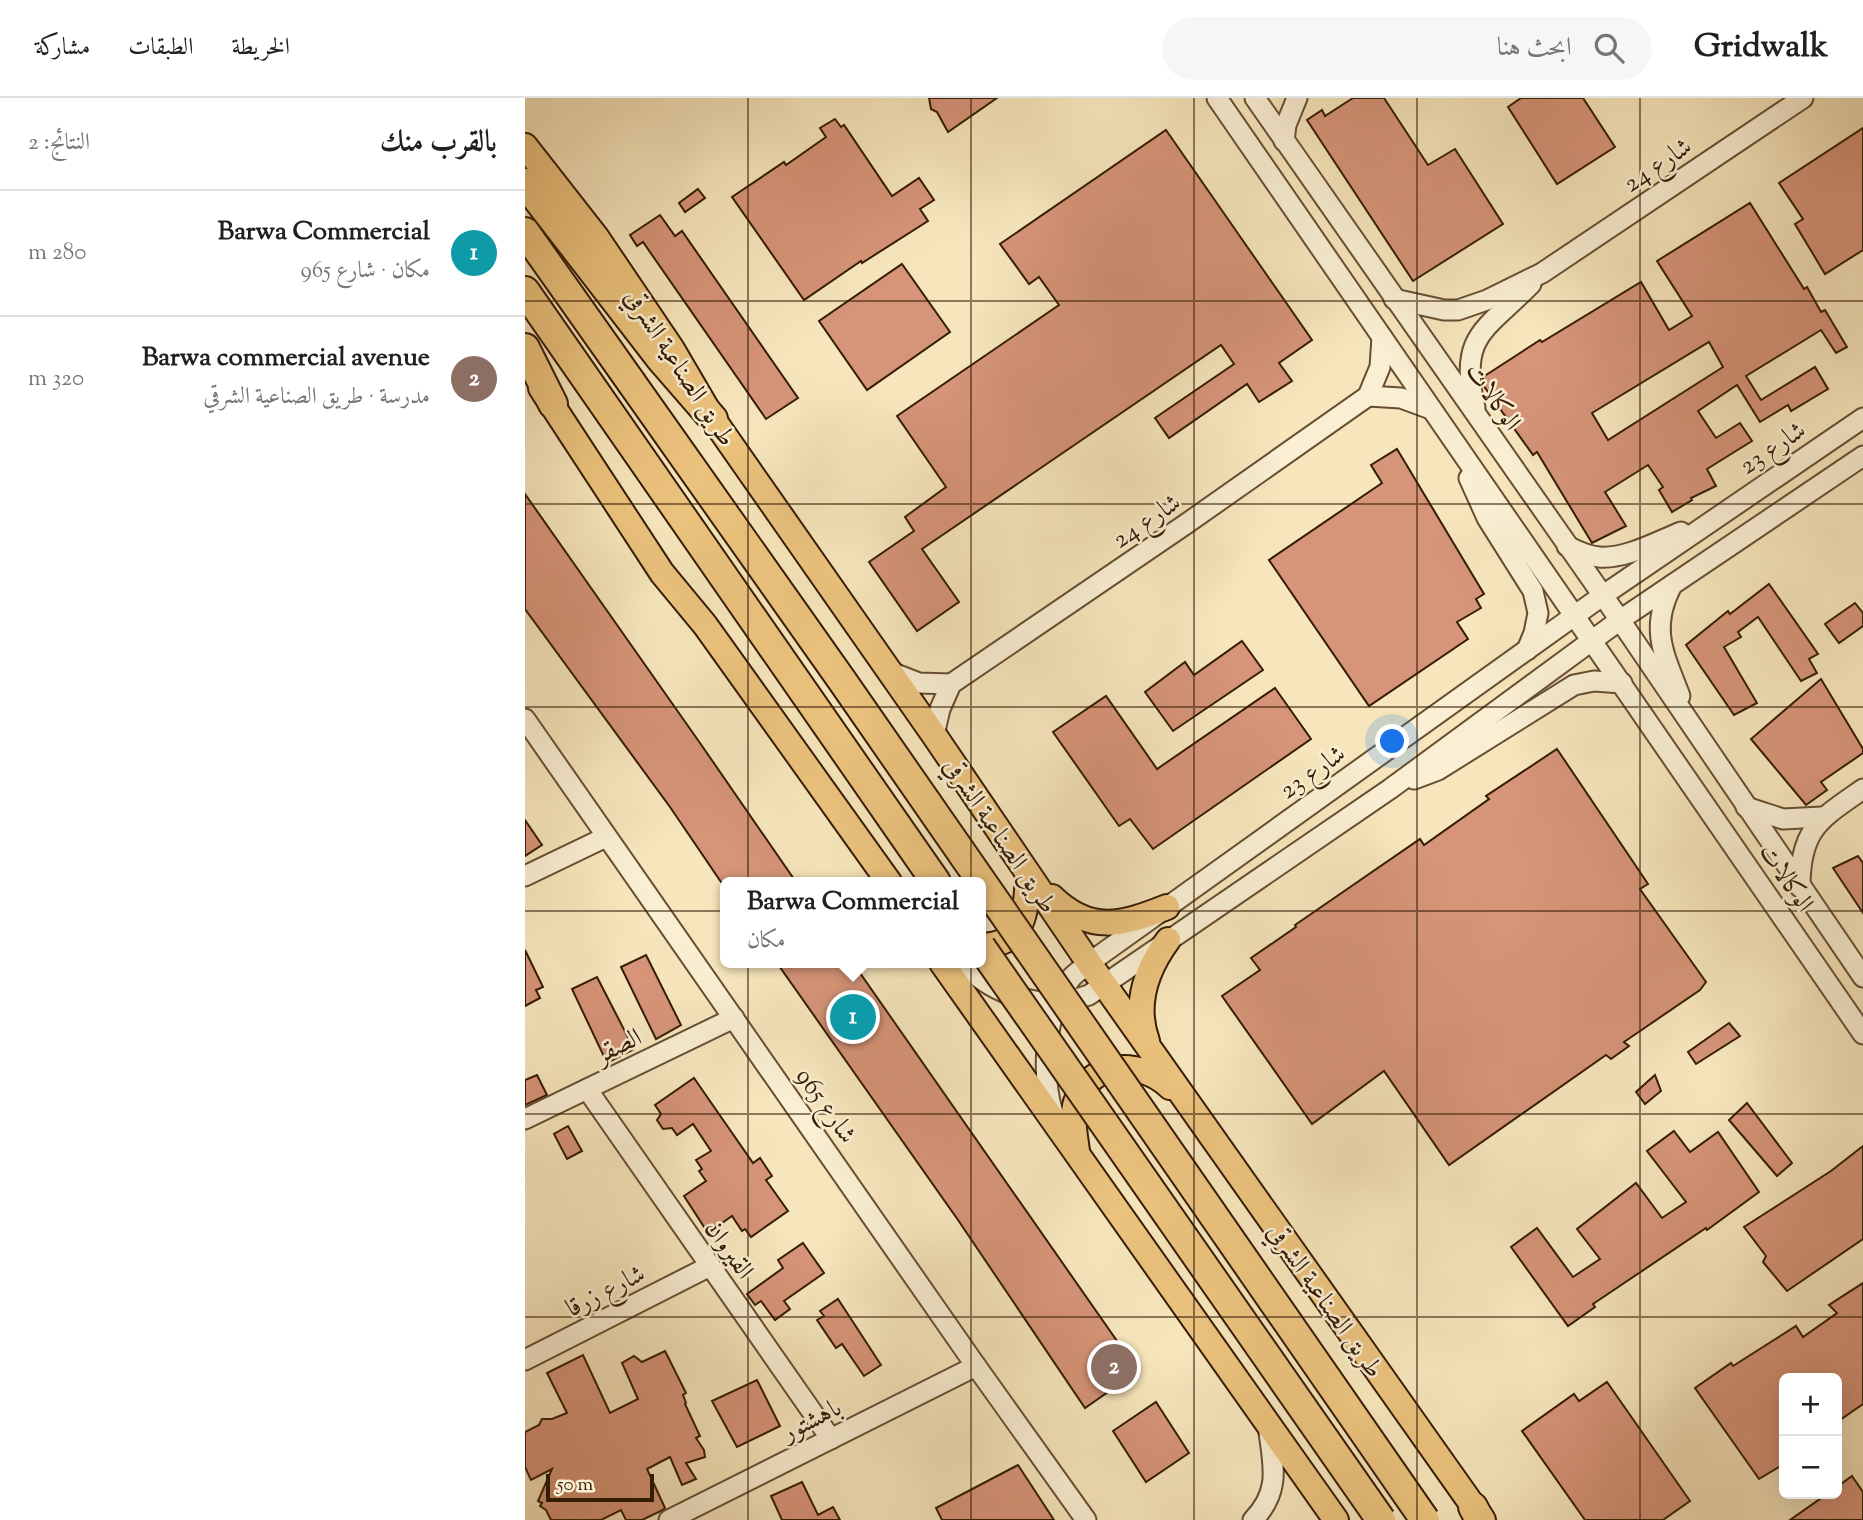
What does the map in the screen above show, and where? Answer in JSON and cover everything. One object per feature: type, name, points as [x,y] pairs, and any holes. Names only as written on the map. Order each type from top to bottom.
[{"type":"highway","points":[[525,183],[660,358],[713,419]]},
{"type":"highway","name":"طريق الصناعية الشرقي","points":[[525,232],[978,877]]},
{"type":"highway","points":[[525,291],[933,877]]},
{"type":"highway","points":[[525,348],[553,404]]},
{"type":"highway","name":"طريق الصناعية الشرقي","points":[[986,888],[1425,1520]]},
{"type":"highway","points":[[986,953],[1381,1520]]},
{"type":"main road","name":"طريق الصناعية الشرقي","points":[[525,146],[597,239],[672,349],[713,419],[934,735],[1104,985],[1479,1516]]},
{"type":"main road","points":[[525,368],[553,404],[662,573],[705,625],[885,877]]},
{"type":"main road","points":[[1028,874],[1070,912],[1099,923],[1134,920],[1167,907]]},
{"type":"main road","points":[[986,945],[1002,942],[1018,929],[1025,909],[1028,874]]},
{"type":"main road","points":[[1151,1051],[1142,1019],[1144,985],[1154,961],[1168,940]]},
{"type":"main road","points":[[947,968],[1336,1520]]},
{"type":"main road","points":[[1077,1152],[1074,1116],[1076,1104],[1089,1083],[1109,1070],[1133,1067],[1146,1070],[1165,1082],[1186,1102]]},
{"type":"street","name":"الوكالات","points":[[1217,98],[1593,639],[1863,1034]]},
{"type":"street","name":"الوكالات","points":[[1255,98],[1620,620],[1863,977]]},
{"type":"street","points":[[1284,141],[1289,117],[1297,98]]},
{"type":"street","name":"شارع 24","points":[[1394,299],[1444,310],[1458,310],[1487,300],[1542,273],[1803,98]]},
{"type":"street","name":"شارع 24","points":[[1477,417],[1469,374],[1475,342],[1483,329],[1542,273]]},
{"type":"street","points":[[1382,337],[1380,368],[1368,396],[1401,398],[1432,409]]},
{"type":"street","name":"شارع 24","points":[[951,684],[1368,396]]},
{"type":"street","name":"شارع 23","points":[[1055,1121],[1047,1095],[1045,1064],[1051,1025],[1072,977],[1602,596],[1863,418]]},
{"type":"street","name":"الوكالات","points":[[1452,439],[1487,519],[1533,591],[1538,613],[1527,650]]},
{"type":"street","points":[[968,968],[989,985],[1008,995],[1038,1002],[1059,1004],[1089,995],[1390,789],[1673,583],[1863,456]]},
{"type":"street","name":"شارع 23","points":[[1567,546],[1588,555],[1615,556],[1711,520]]},
{"type":"street","name":"الوكالات","points":[[1673,583],[1662,607],[1659,626],[1667,661],[1689,724]]},
{"type":"street","points":[[888,671],[919,683],[951,684],[940,709],[934,735]]},
{"type":"street","points":[[1390,789],[1438,770],[1574,685],[1594,681],[1622,683]]},
{"type":"street","name":"شارع 965","points":[[525,719],[1086,1520]]},
{"type":"street","points":[[1800,887],[1800,868],[1811,833],[1822,817],[1863,789]]},
{"type":"street","points":[[1746,807],[1783,819],[1822,817]]},
{"type":"street","points":[[525,876],[606,837]]},
{"type":"street","name":"الصقر","points":[[525,1119],[734,1018]]},
{"type":"street","name":"القيروان","points":[[587,1089],[831,1439]]},
{"type":"street","name":"شارع زرقا","points":[[525,1360],[710,1266]]},
{"type":"street","name":"باهشتور","points":[[669,1520],[976,1366]]},
{"type":"street","points":[[1253,1520],[1272,1491],[1274,1480],[1268,1422]]},
{"type":"building","points":[[929,98],[997,98],[948,132],[937,112],[931,109]]},
{"type":"building","points":[[1353,98],[1384,98],[1428,165],[1455,149],[1503,224],[1413,281],[1307,120],[1322,110],[1325,116]]},
{"type":"building","points":[[1521,98],[1583,98],[1615,147],[1557,184],[1508,107]]},
{"type":"building","points":[[835,119],[841,127],[844,125],[892,196],[919,178],[934,200],[920,209],[928,221],[862,263],[861,261],[804,300],[732,197],[826,137],[820,128]]},
{"type":"building","points":[[1863,128],[1863,250],[1825,274],[1795,224],[1803,219],[1779,183]]},
{"type":"building","points":[[1166,130],[1312,340],[1279,363],[1292,381],[1259,402],[1247,384],[1169,438],[1155,418],[1234,364],[1221,345],[922,549],[959,602],[917,631],[869,562],[914,531],[905,517],[946,487],[897,416],[1059,305],[1039,277],[1029,284],[1000,244]]},
{"type":"building","points":[[698,189],[705,198],[685,212],[679,203]]},
{"type":"building","points":[[1750,203],[1804,289],[1807,287],[1821,312],[1825,310],[1847,347],[1836,353],[1821,330],[1746,376],[1761,400],[1815,367],[1828,389],[1791,411],[1788,405],[1760,422],[1737,385],[1698,411],[1716,438],[1740,423],[1752,441],[1707,469],[1716,486],[1691,498],[1692,500],[1672,512],[1659,490],[1663,487],[1648,465],[1605,492],[1626,526],[1592,543],[1537,452],[1533,455],[1483,385],[1483,377],[1540,340],[1542,342],[1641,282],[1669,330],[1692,316],[1657,261]],"holes":[[[1709,342],[1723,367],[1608,440],[1592,413]]]},
{"type":"building","points":[[660,215],[675,236],[682,231],[798,398],[766,419],[643,242],[637,246],[630,235]]},
{"type":"building","points":[[902,264],[950,332],[867,390],[819,321]]},
{"type":"building","points":[[1397,449],[1484,594],[1476,599],[1481,608],[1457,622],[1468,639],[1369,706],[1269,560],[1382,483],[1371,465]]},
{"type":"building","points":[[525,494],[793,877],[720,877],[720,881],[670,807],[525,609]]},
{"type":"building","points":[[1769,584],[1818,654],[1809,659],[1817,673],[1801,681],[1758,617],[1738,632],[1741,637],[1724,647],[1757,703],[1734,715],[1686,645],[1728,611],[1730,614]]},
{"type":"building","points":[[1855,603],[1863,613],[1863,626],[1839,643],[1825,624]]},
{"type":"building","points":[[1242,641],[1263,670],[1173,731],[1145,692],[1185,662],[1194,675]]},
{"type":"building","points":[[1821,679],[1863,753],[1821,782],[1827,790],[1806,805],[1751,739]]},
{"type":"building","points":[[1275,688],[1311,739],[1153,849],[1130,819],[1119,826],[1053,732],[1106,696],[1157,769]]},
{"type":"building","points":[[1557,749],[1648,884],[1640,889],[1706,982],[1700,990],[1624,1042],[1629,1046],[1611,1059],[1606,1055],[1449,1165],[1384,1071],[1312,1124],[1222,996],[1260,970],[1251,958],[1296,927],[1295,925],[1420,839],[1424,845],[1489,799],[1486,796]]},
{"type":"building","points":[[525,820],[542,845],[525,856]]},
{"type":"building","points":[[1858,856],[1863,863],[1863,913],[1833,868]]},
{"type":"building","points":[[525,950],[543,987],[536,990],[540,998],[525,1006]]},
{"type":"building","points":[[646,955],[681,1025],[656,1039],[621,967]]},
{"type":"building","points":[[781,968],[856,968],[1138,1371],[1085,1408],[958,1220]]},
{"type":"building","points":[[597,977],[634,1049],[607,1063],[572,989]]},
{"type":"building","points":[[1729,1023],[1740,1036],[1696,1064],[1688,1052]]},
{"type":"building","points":[[537,1075],[547,1095],[525,1105],[525,1080]]},
{"type":"building","points":[[1655,1075],[1661,1091],[1645,1104],[1636,1092]]},
{"type":"building","points":[[694,1078],[753,1163],[760,1158],[772,1176],[766,1180],[788,1211],[751,1237],[745,1229],[742,1231],[732,1216],[708,1233],[684,1196],[706,1181],[696,1160],[711,1151],[693,1124],[677,1135],[672,1128],[663,1129],[657,1120],[661,1114],[655,1105]]},
{"type":"building","points":[[1747,1103],[1792,1163],[1777,1176],[1729,1120]]},
{"type":"building","points":[[568,1126],[582,1151],[567,1159],[554,1134]]},
{"type":"building","points":[[1674,1131],[1690,1152],[1718,1132],[1759,1192],[1707,1230],[1706,1228],[1593,1304],[1595,1307],[1568,1326],[1511,1247],[1537,1228],[1573,1277],[1600,1259],[1577,1229],[1636,1183],[1662,1218],[1686,1202],[1647,1151]]},
{"type":"building","points":[[1863,1146],[1863,1239],[1787,1291],[1763,1262],[1766,1256],[1744,1227],[1831,1171]]},
{"type":"building","points":[[803,1243],[824,1273],[784,1301],[790,1309],[775,1320],[761,1301],[755,1305],[747,1294],[783,1268],[778,1260]]},
{"type":"building","points":[[1863,1283],[1863,1404],[1842,1419],[1842,1373],[1779,1373],[1779,1467],[1759,1479],[1695,1388],[1731,1363],[1733,1366],[1796,1326],[1803,1337],[1837,1313],[1829,1305]]},
{"type":"building","points":[[838,1299],[881,1365],[864,1376],[842,1344],[836,1348],[817,1320],[824,1316],[820,1311]]},
{"type":"building","points":[[665,1351],[686,1393],[683,1395],[685,1404],[700,1436],[696,1438],[704,1450],[705,1457],[686,1463],[696,1479],[682,1485],[670,1457],[647,1469],[665,1508],[661,1511],[642,1520],[626,1520],[621,1510],[601,1520],[551,1520],[546,1510],[540,1506],[542,1503],[538,1501],[552,1469],[531,1480],[525,1467],[525,1432],[539,1425],[542,1419],[552,1419],[567,1413],[547,1373],[583,1355],[610,1413],[638,1399],[622,1363],[634,1356],[642,1362]]},
{"type":"building","points":[[757,1380],[780,1426],[737,1447],[712,1401]]},
{"type":"building","points":[[1607,1382],[1690,1501],[1663,1520],[1585,1520],[1522,1431],[1574,1394],[1579,1401]]},
{"type":"building","points":[[1156,1402],[1189,1453],[1146,1482],[1113,1431]]},
{"type":"building","points":[[1018,1465],[1054,1520],[942,1520],[936,1508]]},
{"type":"building","points":[[1852,1476],[1863,1492],[1863,1520],[1790,1520],[1820,1499],[1842,1499],[1842,1483]]},
{"type":"building","points":[[802,1482],[818,1515],[833,1507],[840,1520],[782,1520],[771,1496]]},
{"type":"place","name":"Barwa Commercial","points":[[853,1017]]},
{"type":"place","name":"Barwa commercial avenue","points":[[1114,1367]]}]
